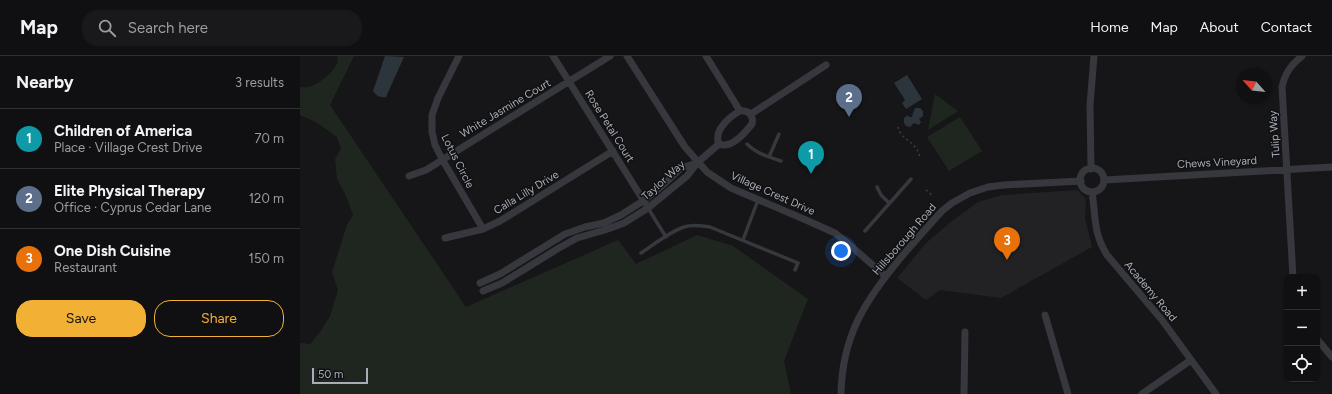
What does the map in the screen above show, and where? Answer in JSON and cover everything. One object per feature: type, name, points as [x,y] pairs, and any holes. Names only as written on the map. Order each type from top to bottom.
[{"type":"street","name":"Lotus Circle","points":[[459,56],[438,98],[432,115],[432,132],[435,145],[442,159],[483,229]]},
{"type":"street","name":"Rose Petal Court","points":[[553,56],[648,208]]},
{"type":"street","name":"White Jasmine Court","points":[[409,176],[426,170],[610,56]]},
{"type":"street","name":"Village Crest Drive","points":[[627,56],[685,147],[697,163],[718,180],[731,188],[835,233],[885,276]]},
{"type":"street","points":[[706,56],[740,111]]},
{"type":"street","points":[[1091,169],[1090,105],[1094,56]]},
{"type":"street","name":"Tulip Way","points":[[1293,274],[1282,87],[1284,77],[1289,68],[1302,56]]},
{"type":"street","points":[[750,114],[826,65]]},
{"type":"street","points":[[740,111],[747,111],[753,120],[750,127],[730,145],[719,144],[717,136],[719,129],[740,111]]},
{"type":"street","points":[[697,163],[719,144]]},
{"type":"street","name":"Calla Lilly Drive","points":[[445,238],[483,229],[500,222],[613,152]]},
{"type":"street","name":"Taylor Way","points":[[480,283],[500,274],[565,234],[585,227],[604,223],[620,215],[643,201],[682,168],[697,163]]},
{"type":"street","name":"Taylor Way","points":[[483,291],[502,283],[577,238],[624,223],[648,208],[686,176],[697,163]]},
{"type":"street","name":"Chews Vineyard","points":[[1104,180],[1332,167]]},
{"type":"street","points":[[1091,169],[1099,170],[1104,180],[1102,187],[1096,191],[1089,192],[1083,188],[1081,178],[1085,171],[1091,169]]},
{"type":"street","name":"Hillsborough Road","points":[[841,394],[844,363],[848,345],[862,310],[885,276],[942,211],[952,203],[970,193],[988,187],[1081,181]]},
{"type":"street","name":"Academy Road","points":[[1092,192],[1095,224],[1098,237],[1107,255],[1162,320],[1216,394]]},
{"type":"street","points":[[1044,315],[1068,394]]},
{"type":"street","points":[[964,394],[965,332]]},
{"type":"street","points":[[1320,343],[1332,357]]},
{"type":"street","points":[[1142,394],[1191,360]]},
{"type":"lane","points":[[769,157],[779,134]]},
{"type":"lane","points":[[747,144],[753,150],[781,161]]},
{"type":"lane","points":[[865,231],[911,179]]},
{"type":"lane","points":[[876,187],[889,203]]},
{"type":"lane","points":[[743,240],[758,200]]},
{"type":"lane","points":[[648,208],[666,237]]},
{"type":"lane","points":[[641,253],[684,227],[697,225],[710,227],[798,263],[795,270]]},
{"type":"path","points":[[898,127],[901,133],[916,148],[920,159]]},
{"type":"path","points":[[926,190],[932,195]]},
{"type":"shaded area","points":[[337,56],[354,56],[330,105],[466,307],[618,240],[636,264],[697,235],[733,246],[808,299],[784,361],[791,394],[300,394],[300,343],[310,344],[330,316],[338,290],[332,272],[347,225],[353,215],[346,196],[337,179],[335,159],[341,149],[337,137],[316,122],[300,115],[300,87],[317,84],[327,76],[338,62]]},
{"type":"shaded area","points":[[385,56],[404,57],[386,97],[380,97],[373,91]]},
{"type":"shaded area","points":[[907,75],[922,99],[906,109],[902,103],[905,100],[894,83]]},
{"type":"shaded area","points":[[935,94],[958,111],[928,130]]},
{"type":"shaded area","points":[[915,108],[920,108],[923,111],[923,116],[919,119],[921,122],[919,125],[914,123],[910,127],[906,126],[904,123],[904,118],[908,115],[909,117],[912,117]]},
{"type":"shaded area","points":[[960,117],[982,151],[949,171],[927,137]]},
{"type":"shaded area","points":[[1077,190],[1086,199],[1085,218],[1092,247],[1001,298],[940,290],[926,300],[897,278],[926,243],[978,202],[1002,195]]},
{"type":"place","name":"Elite Physical Therapy","points":[[849,117]]},
{"type":"place","name":"Children of America","points":[[811,174]]},
{"type":"place","name":"One Dish Cuisine","points":[[1007,260]]}]
